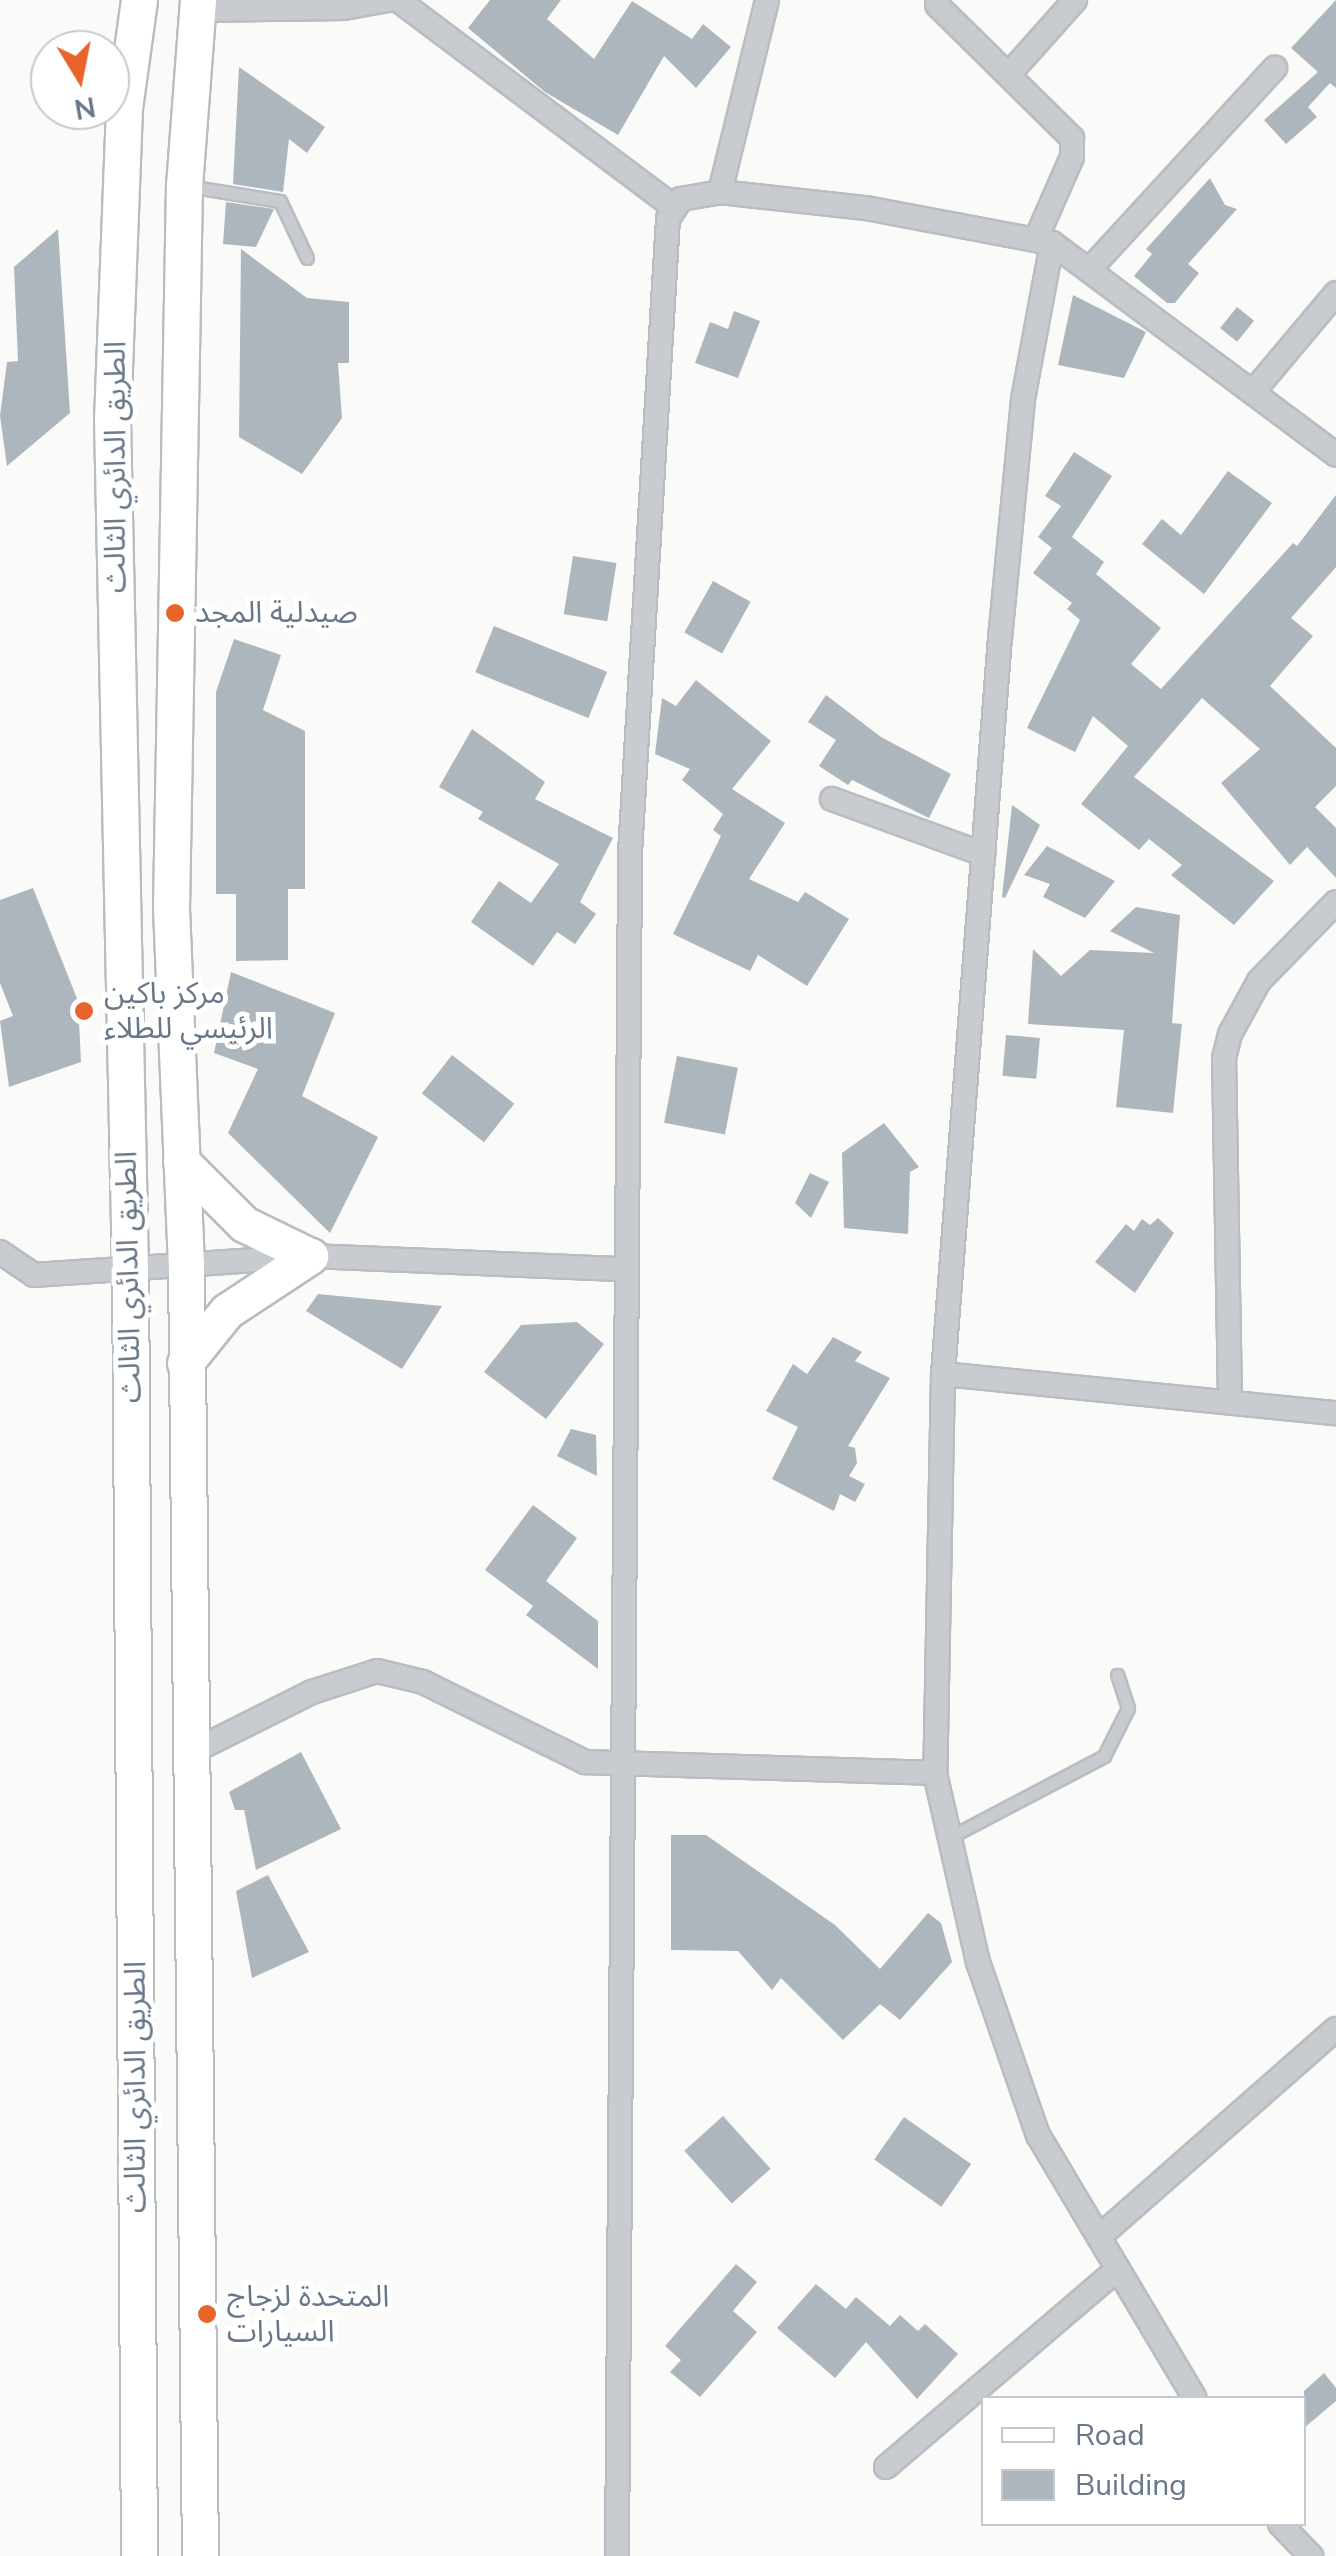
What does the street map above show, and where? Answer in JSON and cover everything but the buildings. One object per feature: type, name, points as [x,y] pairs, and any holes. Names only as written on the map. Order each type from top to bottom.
[{"type":"main road","name":"الطريق الدائري الثالث","points":[[139,0],[124,108],[112,419],[130,1269],[140,2556]]},
{"type":"main road","name":"الطريق الدائري الثالث","points":[[197,5],[184,185],[171,908],[186,1264],[200,2556]]},
{"type":"main road","points":[[180,1160],[244,1224],[310,1256]]},
{"type":"main road","points":[[185,1363],[227,1310],[310,1256]]},
{"type":"street","points":[[197,5],[344,8],[388,0]]},
{"type":"street","points":[[398,0],[674,207]]},
{"type":"street","points":[[720,192],[767,0]]},
{"type":"street","points":[[1010,73],[1075,0]]},
{"type":"street","points":[[936,6],[1010,73],[1074,147],[1044,241],[1023,400],[983,854],[942,1374],[935,1772],[947,1840],[1008,2062],[1038,2136],[1194,2396]]},
{"type":"street","points":[[1089,270],[1275,68]]},
{"type":"street","points":[[617,2556],[630,853],[668,219],[674,207],[690,195],[720,192],[866,208],[1044,241],[1089,270],[1336,455]]},
{"type":"street","points":[[1253,392],[1336,293]]},
{"type":"street","points":[[832,799],[983,854]]},
{"type":"street","points":[[1230,1400],[1224,1058],[1230,1034],[1259,981],[1336,902]]},
{"type":"street","points":[[0,1252],[34,1275],[310,1256],[624,1269]]},
{"type":"street","points":[[942,1374],[1336,1413]]},
{"type":"street","points":[[190,1754],[312,1692],[376,1671],[423,1682],[585,1762],[935,1772]]},
{"type":"street","points":[[1099,2236],[1336,2029]]},
{"type":"street","points":[[886,2467],[1118,2269]]},
{"type":"street","points":[[1282,2526],[1310,2556]]},
{"type":"lane","points":[[184,185],[280,201],[307,258]]},
{"type":"lane","points":[[947,1840],[1104,1756],[1128,1708],[1118,1675]]},
{"type":"place","name":"صيدلية المجد","points":[[175,613]]},
{"type":"place","name":"مركز باكين الرئيسي للطلاء","points":[[84,1011]]},
{"type":"place","name":"المتحدة لزجاج السيارات","points":[[207,2314]]}]
